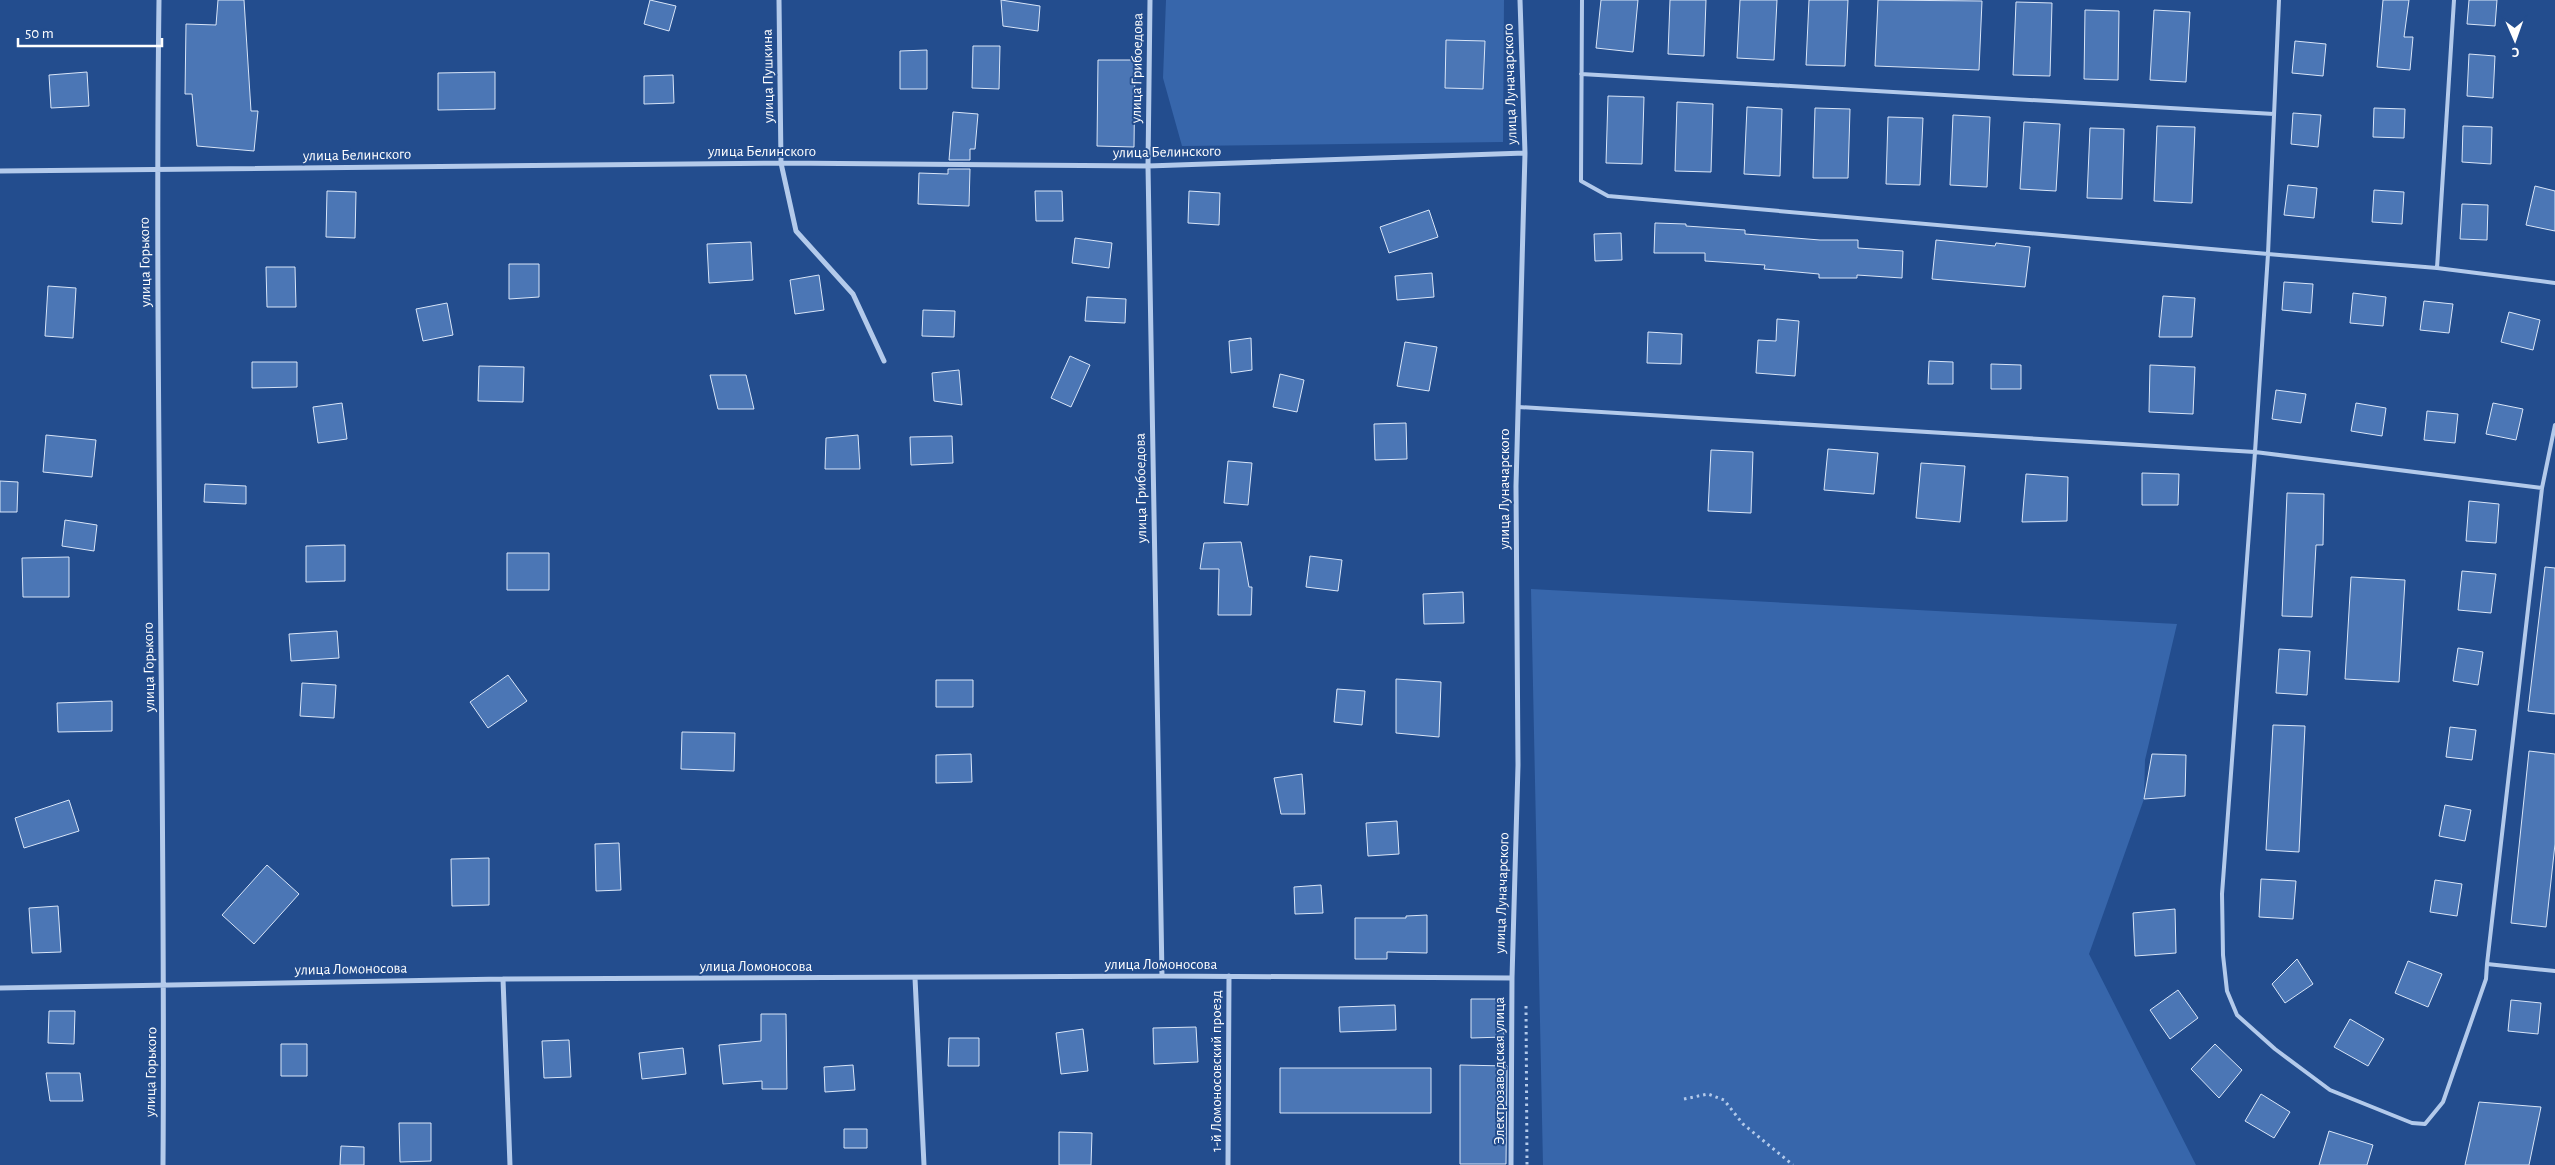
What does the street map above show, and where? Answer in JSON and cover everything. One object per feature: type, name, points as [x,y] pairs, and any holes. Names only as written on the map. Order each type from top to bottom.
[{"type":"street","name":"улица Горького","points":[[159,0],[157,169],[164,984],[163,1165]]},
{"type":"street","name":"улица Пушкина","points":[[779,0],[781,163],[796,231],[853,294],[884,362]]},
{"type":"street","name":"улица Грибоедова","points":[[1150,0],[1148,166],[1162,976]]},
{"type":"street","name":"улица Луначарского","points":[[1512,978],[1518,766],[1516,496],[1525,153],[1520,0]]},
{"type":"street","name":"улица Белинского","points":[[0,171],[781,163],[1148,166],[1525,153]]},
{"type":"street","name":"улица Ломоносова","points":[[0,988],[503,979],[1162,976],[1512,978]]},
{"type":"street","name":"1-й Ломоносовский проезд","points":[[1228,1165],[1229,976]]},
{"type":"street","points":[[915,978],[924,1165]]},
{"type":"street","name":"Электрозаводская улица","points":[[1511,1165],[1512,978]]},
{"type":"street","points":[[503,979],[510,1165]]},
{"type":"lane","points":[[1582,0],[1581,181],[1608,196],[2437,268],[2555,283]]},
{"type":"lane","points":[[2279,0],[2268,254],[2222,894],[2222,955],[2227,991],[2237,1015],[2275,1049],[2330,1090],[2412,1123],[2425,1124],[2444,1102],[2486,979],[2542,488],[2555,425]]},
{"type":"lane","points":[[2437,268],[2454,0]]},
{"type":"lane","points":[[1581,74],[2274,114]]},
{"type":"lane","points":[[1518,407],[2255,452],[2542,488]]},
{"type":"lane","points":[[2487,964],[2555,971]]},
{"type":"path","points":[[1684,1099],[1708,1094],[1724,1100],[1743,1124],[1793,1165]]},
{"type":"shaded area","points":[[1166,0],[1504,0],[1503,142],[1182,146],[1163,78]]},
{"type":"shaded area","points":[[1531,589],[2177,624],[2145,760],[2144,799],[2089,954],[2196,1165],[1543,1165]]},
{"type":"building","points":[[218,0],[244,0],[251,111],[258,111],[254,151],[197,146],[192,94],[185,94],[186,24],[216,25]]},
{"type":"building","points":[[650,0],[676,6],[669,31],[644,24]]},
{"type":"building","points":[[1001,0],[1040,6],[1038,31],[1003,26]]},
{"type":"building","points":[[1601,0],[1638,0],[1633,52],[1596,48]]},
{"type":"building","points":[[1670,0],[1706,0],[1704,56],[1668,54]]},
{"type":"building","points":[[1740,0],[1777,0],[1774,60],[1737,58]]},
{"type":"building","points":[[1809,0],[1848,0],[1845,66],[1806,65]]},
{"type":"building","points":[[1878,0],[1982,1],[1979,70],[1875,66]]},
{"type":"building","points":[[2383,0],[2409,0],[2404,37],[2413,37],[2410,70],[2377,67]]},
{"type":"building","points":[[2469,0],[2497,0],[2495,26],[2467,24]]},
{"type":"building","points":[[2016,2],[2052,3],[2050,76],[2013,75]]},
{"type":"building","points":[[2085,10],[2119,11],[2118,80],[2084,79]]},
{"type":"building","points":[[2154,10],[2190,12],[2186,82],[2150,80]]},
{"type":"building","points":[[1446,40],[1485,41],[1483,89],[1445,88]]},
{"type":"building","points":[[2295,41],[2326,44],[2323,76],[2292,73]]},
{"type":"building","points":[[973,46],[1000,46],[999,89],[972,88]]},
{"type":"building","points":[[927,50],[927,89],[900,89],[900,51]]},
{"type":"building","points":[[2469,54],[2495,56],[2493,98],[2467,96]]},
{"type":"building","points":[[1098,60],[1135,60],[1134,147],[1097,146]]},
{"type":"building","points":[[87,72],[89,106],[51,108],[49,75]]},
{"type":"building","points":[[495,72],[495,109],[438,110],[438,73]]},
{"type":"building","points":[[673,75],[674,103],[644,104],[644,76]]},
{"type":"building","points":[[1608,96],[1644,97],[1642,164],[1606,163]]},
{"type":"building","points":[[1677,102],[1713,104],[1711,172],[1675,171]]},
{"type":"building","points":[[1747,107],[1782,109],[1780,176],[1744,174]]},
{"type":"building","points":[[1815,108],[1850,109],[1848,178],[1813,178]]},
{"type":"building","points":[[2374,108],[2405,109],[2404,138],[2373,137]]},
{"type":"building","points":[[953,112],[978,114],[975,149],[970,149],[970,160],[949,160]]},
{"type":"building","points":[[2293,113],[2321,115],[2318,147],[2291,144]]},
{"type":"building","points":[[1953,115],[1990,117],[1987,187],[1950,185]]},
{"type":"building","points":[[1888,117],[1923,118],[1920,185],[1886,184]]},
{"type":"building","points":[[2024,122],[2060,124],[2056,191],[2020,189]]},
{"type":"building","points":[[2157,126],[2195,127],[2192,203],[2154,201]]},
{"type":"building","points":[[2463,126],[2492,127],[2491,164],[2462,162]]},
{"type":"building","points":[[2090,128],[2124,129],[2122,199],[2087,198]]},
{"type":"building","points":[[948,169],[970,169],[969,206],[918,204],[919,173],[948,174]]},
{"type":"building","points":[[2288,185],[2317,188],[2314,218],[2284,215]]},
{"type":"building","points":[[2535,186],[2555,191],[2555,231],[2526,225]]},
{"type":"building","points":[[2374,190],[2404,192],[2402,224],[2372,222]]},
{"type":"building","points":[[327,191],[356,192],[355,238],[326,237]]},
{"type":"building","points":[[1035,191],[1062,191],[1063,221],[1036,221]]},
{"type":"building","points":[[1189,191],[1220,193],[1219,225],[1188,223]]},
{"type":"building","points":[[2462,204],[2488,205],[2487,240],[2460,239]]},
{"type":"building","points":[[1429,210],[1438,237],[1389,253],[1380,227]]},
{"type":"building","points":[[1655,223],[1745,230],[1745,234],[1820,240],[1858,240],[1858,248],[1903,251],[1902,278],[1857,275],[1857,278],[1819,278],[1819,274],[1764,269],[1765,265],[1705,261],[1705,253],[1654,253]]},
{"type":"building","points":[[1621,233],[1622,260],[1595,261],[1594,234]]},
{"type":"building","points":[[1075,238],[1112,243],[1109,268],[1072,263]]},
{"type":"building","points":[[1936,240],[1995,246],[1996,243],[2030,247],[2025,287],[1932,279]]},
{"type":"building","points":[[751,242],[753,280],[709,283],[707,244]]},
{"type":"building","points":[[509,264],[539,264],[539,297],[509,299]]},
{"type":"building","points":[[266,267],[295,267],[296,307],[267,307]]},
{"type":"building","points":[[1432,273],[1434,297],[1397,300],[1395,276]]},
{"type":"building","points":[[819,275],[824,310],[795,314],[790,280]]},
{"type":"building","points":[[2284,282],[2313,284],[2311,313],[2282,310]]},
{"type":"building","points":[[48,286],[76,288],[73,338],[45,336]]},
{"type":"building","points":[[2353,293],[2386,297],[2383,326],[2350,323]]},
{"type":"building","points":[[2163,296],[2195,298],[2192,337],[2159,337]]},
{"type":"building","points":[[1087,297],[1126,299],[1125,323],[1085,321]]},
{"type":"building","points":[[2424,301],[2453,304],[2449,333],[2420,330]]},
{"type":"building","points":[[447,303],[453,335],[423,341],[416,309]]},
{"type":"building","points":[[923,310],[955,311],[954,337],[922,336]]},
{"type":"building","points":[[2509,312],[2540,320],[2533,350],[2501,342]]},
{"type":"building","points":[[1777,319],[1799,321],[1795,376],[1756,373],[1758,340],[1776,341]]},
{"type":"building","points":[[1648,332],[1682,334],[1681,364],[1647,363]]},
{"type":"building","points":[[1251,338],[1252,370],[1231,373],[1229,341]]},
{"type":"building","points":[[1405,342],[1437,347],[1429,391],[1397,386]]},
{"type":"building","points":[[1070,356],[1090,365],[1071,407],[1051,398]]},
{"type":"building","points":[[1929,361],[1953,362],[1953,384],[1928,384]]},
{"type":"building","points":[[252,362],[297,362],[297,387],[252,388]]},
{"type":"building","points":[[1991,364],[2021,365],[2021,389],[1991,389]]},
{"type":"building","points":[[2150,365],[2195,367],[2193,414],[2149,412]]},
{"type":"building","points":[[479,366],[524,367],[523,402],[478,401]]},
{"type":"building","points":[[959,370],[962,405],[934,401],[932,373]]},
{"type":"building","points":[[1280,374],[1304,380],[1297,412],[1273,407]]},
{"type":"building","points":[[710,375],[746,375],[754,409],[718,409]]},
{"type":"building","points":[[2276,390],[2306,394],[2301,423],[2272,419]]},
{"type":"building","points":[[342,403],[347,439],[318,443],[313,407]]},
{"type":"building","points":[[2356,403],[2386,408],[2382,436],[2351,431]]},
{"type":"building","points":[[2493,403],[2523,409],[2516,440],[2486,434]]},
{"type":"building","points":[[2427,411],[2458,414],[2455,443],[2424,440]]},
{"type":"building","points":[[1406,423],[1407,459],[1375,460],[1374,424]]},
{"type":"building","points":[[46,435],[96,440],[92,477],[43,472]]},
{"type":"building","points":[[858,435],[860,469],[825,469],[826,438]]},
{"type":"building","points":[[952,436],[953,463],[911,465],[910,437]]},
{"type":"building","points":[[1828,449],[1878,453],[1874,494],[1824,490]]},
{"type":"building","points":[[1711,450],[1753,452],[1751,513],[1708,511]]},
{"type":"building","points":[[1228,461],[1252,463],[1248,505],[1224,503]]},
{"type":"building","points":[[1921,463],[1965,466],[1960,522],[1916,518]]},
{"type":"building","points":[[2142,473],[2179,474],[2178,505],[2142,505]]},
{"type":"building","points":[[2026,474],[2068,477],[2067,521],[2022,522]]},
{"type":"building","points":[[0,481],[18,482],[17,512],[0,512]]},
{"type":"building","points":[[205,484],[246,486],[246,504],[204,502]]},
{"type":"building","points":[[2287,493],[2324,494],[2323,545],[2316,545],[2312,617],[2282,616]]},
{"type":"building","points":[[2469,501],[2499,504],[2496,543],[2466,541]]},
{"type":"building","points":[[65,520],[97,525],[94,551],[62,546]]},
{"type":"building","points":[[1241,542],[1249,587],[1252,587],[1251,615],[1218,615],[1219,569],[1200,569],[1204,543]]},
{"type":"building","points":[[345,545],[345,581],[306,582],[306,546]]},
{"type":"building","points":[[507,553],[549,553],[549,590],[507,590]]},
{"type":"building","points":[[1310,556],[1342,560],[1338,591],[1306,587]]},
{"type":"building","points":[[69,557],[69,597],[23,597],[22,558]]},
{"type":"building","points":[[2545,567],[2555,568],[2555,714],[2528,711]]},
{"type":"building","points":[[2462,571],[2496,574],[2491,613],[2458,610]]},
{"type":"building","points":[[2351,577],[2405,580],[2399,682],[2345,679]]},
{"type":"building","points":[[1463,592],[1464,623],[1424,624],[1423,594]]},
{"type":"building","points":[[337,631],[339,658],[291,661],[289,634]]},
{"type":"building","points":[[2458,648],[2483,652],[2478,685],[2453,681]]},
{"type":"building","points":[[2279,649],[2310,651],[2307,695],[2276,693]]},
{"type":"building","points":[[508,675],[527,701],[488,728],[470,702]]},
{"type":"building","points":[[1396,679],[1441,682],[1439,737],[1396,733]]},
{"type":"building","points":[[936,680],[973,680],[973,707],[936,707]]},
{"type":"building","points":[[302,683],[336,685],[334,718],[300,716]]},
{"type":"building","points":[[1337,689],[1365,691],[1362,725],[1334,722]]},
{"type":"building","points":[[112,701],[112,731],[58,732],[57,703]]},
{"type":"building","points":[[2273,725],[2305,726],[2299,852],[2266,850]]},
{"type":"building","points":[[2450,727],[2476,730],[2472,760],[2446,757]]},
{"type":"building","points":[[682,732],[735,733],[734,771],[681,769]]},
{"type":"building","points":[[2529,751],[2555,754],[2555,844],[2546,927],[2511,923]]},
{"type":"building","points":[[971,754],[972,782],[936,783],[936,755]]},
{"type":"building","points":[[2152,754],[2186,755],[2185,796],[2144,799]]},
{"type":"building","points":[[1302,774],[1305,814],[1281,814],[1274,778]]},
{"type":"building","points":[[69,800],[79,831],[24,848],[15,818]]},
{"type":"building","points":[[2445,805],[2471,810],[2465,841],[2439,836]]},
{"type":"building","points":[[1397,821],[1399,854],[1368,856],[1366,823]]},
{"type":"building","points":[[619,843],[621,890],[596,891],[595,844]]},
{"type":"building","points":[[489,858],[489,905],[452,906],[451,859]]},
{"type":"building","points":[[267,865],[299,894],[254,944],[222,915]]},
{"type":"building","points":[[2261,879],[2296,881],[2293,919],[2259,917]]},
{"type":"building","points":[[2435,880],[2462,884],[2457,916],[2430,912]]},
{"type":"building","points":[[1321,885],[1323,913],[1295,914],[1294,887]]},
{"type":"building","points":[[58,906],[61,952],[32,953],[29,908]]},
{"type":"building","points":[[2175,909],[2176,953],[2135,956],[2133,913]]},
{"type":"building","points":[[1427,915],[1427,953],[1387,952],[1387,959],[1355,959],[1355,918],[1406,918],[1406,916]]},
{"type":"building","points":[[2297,959],[2313,984],[2285,1003],[2272,984]]},
{"type":"building","points":[[2408,961],[2442,974],[2428,1007],[2395,993]]},
{"type":"building","points":[[2178,990],[2198,1018],[2170,1039],[2150,1010]]},
{"type":"building","points":[[1471,999],[1503,999],[1504,1037],[1471,1038]]},
{"type":"building","points":[[2511,1000],[2541,1003],[2538,1034],[2508,1031]]},
{"type":"building","points":[[1395,1005],[1396,1030],[1340,1032],[1339,1007]]},
{"type":"building","points":[[49,1011],[75,1011],[74,1044],[48,1043]]},
{"type":"building","points":[[761,1014],[786,1014],[787,1089],[762,1089],[762,1081],[723,1084],[719,1045],[761,1041]]},
{"type":"building","points":[[2350,1019],[2384,1039],[2368,1066],[2334,1047]]},
{"type":"building","points":[[1196,1027],[1198,1062],[1154,1064],[1153,1028]]},
{"type":"building","points":[[1083,1029],[1088,1071],[1061,1074],[1056,1033]]},
{"type":"building","points":[[949,1038],[979,1038],[979,1066],[948,1066]]},
{"type":"building","points":[[569,1040],[571,1077],[544,1078],[542,1041]]},
{"type":"building","points":[[281,1044],[307,1044],[307,1076],[281,1076]]},
{"type":"building","points":[[2215,1044],[2242,1070],[2219,1098],[2191,1069]]},
{"type":"building","points":[[683,1048],[686,1074],[642,1079],[639,1053]]},
{"type":"building","points":[[853,1065],[855,1090],[825,1092],[824,1067]]},
{"type":"building","points":[[1460,1065],[1507,1066],[1506,1164],[1460,1164]]},
{"type":"building","points":[[1280,1068],[1431,1068],[1431,1113],[1280,1113]]},
{"type":"building","points":[[46,1073],[80,1073],[83,1101],[50,1101]]},
{"type":"building","points":[[2261,1094],[2290,1112],[2274,1138],[2245,1121]]},
{"type":"building","points":[[2479,1102],[2541,1107],[2529,1165],[2465,1165]]},
{"type":"building","points":[[399,1123],[431,1123],[431,1161],[400,1162]]},
{"type":"building","points":[[844,1129],[867,1129],[867,1148],[844,1148]]},
{"type":"building","points":[[2329,1131],[2373,1145],[2367,1165],[2319,1165]]},
{"type":"building","points":[[1059,1132],[1092,1133],[1091,1165],[1059,1165]]},
{"type":"building","points":[[341,1146],[364,1147],[364,1165],[340,1165]]}]
